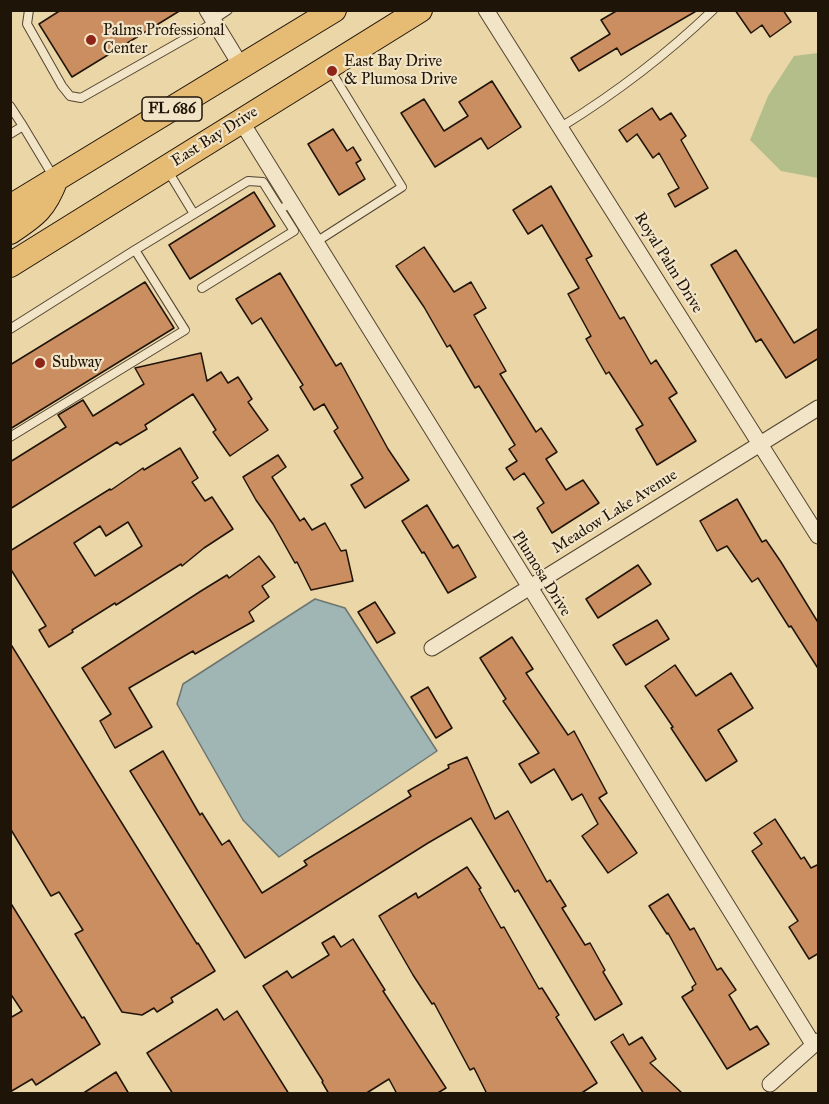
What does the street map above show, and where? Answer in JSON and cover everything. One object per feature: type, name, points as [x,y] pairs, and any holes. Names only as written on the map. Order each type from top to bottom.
[{"type":"main road","name":"FL 686","points":[[10,207],[333,10]]},
{"type":"main road","name":"East Bay Drive","points":[[10,265],[420,10]]},
{"type":"main road","points":[[10,232],[33,217],[48,200],[56,179]]},
{"type":"street","name":"Royal Palm Drive","points":[[486,10],[819,536]]},
{"type":"street","points":[[212,17],[242,66]]},
{"type":"street","name":"Plumosa Drive","points":[[241,121],[286,206],[316,242],[528,587],[816,1043]]},
{"type":"street","name":"Meadow Lake Avenue","points":[[432,648],[819,408]]},
{"type":"street","points":[[770,1084],[816,1043]]},
{"type":"lane","points":[[29,10],[27,24],[62,86],[70,96],[81,98],[95,92],[212,17],[228,10]]},
{"type":"lane","points":[[561,127],[594,107],[657,62],[713,10]]},
{"type":"lane","points":[[316,242],[402,187],[328,67]]},
{"type":"lane","points":[[10,106],[56,179]]},
{"type":"lane","points":[[10,134],[23,126]]},
{"type":"lane","points":[[166,168],[194,214]]},
{"type":"lane","points":[[10,329],[248,181],[263,182],[286,206],[294,231],[202,288]]},
{"type":"lane","points":[[10,437],[185,330],[135,250]]},
{"type":"green space","points":[[818,53],[818,178],[781,171],[750,140],[768,96],[794,56]]},
{"type":"water","points":[[315,599],[345,608],[437,751],[279,857],[243,820],[177,704],[183,684]]},
{"type":"building","name":"Palms Professional Center","points":[[61,10],[181,10],[72,77],[39,24]]},
{"type":"building","points":[[618,10],[698,10],[621,55],[617,48],[579,71],[571,58],[610,34],[601,20]]},
{"type":"building","points":[[735,10],[783,10],[791,22],[770,37],[762,25],[751,33]]},
{"type":"building","points":[[492,81],[521,127],[488,149],[481,138],[435,167],[401,113],[424,99],[444,131],[468,116],[459,102]]},
{"type":"building","points":[[652,108],[660,120],[671,113],[686,136],[681,140],[708,188],[675,207],[668,194],[679,188],[659,153],[653,158],[637,134],[627,142],[619,130]]},
{"type":"building","points":[[333,129],[347,151],[353,147],[361,160],[356,163],[365,179],[339,195],[308,144]]},
{"type":"building","points":[[551,186],[592,256],[586,259],[620,319],[624,317],[651,364],[656,360],[677,393],[669,398],[696,441],[657,465],[636,429],[643,425],[609,372],[606,374],[586,339],[591,336],[568,294],[579,288],[542,225],[528,234],[513,210]]},
{"type":"building","points":[[254,192],[275,226],[190,279],[169,245]]},
{"type":"building","points":[[424,247],[454,292],[471,282],[486,308],[474,315],[506,371],[500,374],[536,432],[541,428],[557,452],[546,459],[566,490],[583,480],[599,503],[552,533],[537,508],[544,503],[524,473],[514,480],[506,468],[517,461],[509,449],[515,445],[479,386],[475,388],[450,345],[447,347],[424,307],[396,266]]},
{"type":"building","points":[[736,250],[794,343],[819,328],[819,358],[786,378],[761,339],[756,342],[711,265]]},
{"type":"building","points":[[280,273],[336,366],[341,363],[388,449],[409,480],[365,508],[351,485],[363,478],[334,431],[338,428],[324,404],[314,410],[300,387],[303,385],[261,318],[252,324],[236,299]]},
{"type":"building","points":[[145,282],[174,328],[10,429],[10,365]]},
{"type":"building","points":[[201,353],[207,381],[221,372],[228,383],[238,377],[252,399],[248,402],[268,430],[230,456],[213,432],[216,430],[193,394],[145,425],[147,429],[120,445],[117,442],[10,509],[10,462],[66,427],[58,415],[83,400],[93,416],[144,384],[135,368]]},
{"type":"building","points":[[180,448],[198,478],[192,482],[205,501],[212,497],[233,529],[182,566],[181,564],[116,605],[115,603],[49,647],[39,630],[46,626],[10,568],[10,551],[143,468],[144,470]],"holes":[[[128,522],[142,546],[95,576],[74,543],[100,526],[106,536]]]},
{"type":"building","points":[[278,455],[286,467],[272,477],[300,521],[304,518],[312,530],[325,523],[341,551],[346,550],[353,581],[311,590],[297,562],[295,563],[273,524],[256,500],[243,477]]},
{"type":"building","points":[[737,499],[762,542],[766,540],[819,624],[819,670],[758,578],[752,582],[727,546],[717,551],[700,521]]},
{"type":"building","points":[[427,505],[453,548],[458,545],[476,577],[448,593],[424,552],[422,553],[402,521]]},
{"type":"building","points":[[259,556],[275,577],[262,586],[269,597],[249,612],[254,621],[195,654],[193,651],[129,688],[152,727],[115,748],[100,721],[111,714],[82,668],[227,575],[229,578]]},
{"type":"building","points":[[638,565],[651,584],[598,618],[586,599]]},
{"type":"building","points":[[375,602],[395,633],[377,643],[358,612]]},
{"type":"building","points":[[657,620],[669,639],[626,665],[613,645]]},
{"type":"building","points":[[512,637],[533,669],[526,673],[568,735],[574,731],[607,793],[599,798],[637,853],[608,873],[582,836],[598,824],[582,794],[572,800],[554,769],[531,783],[519,764],[539,753],[503,701],[506,699],[480,658]]},
{"type":"building","points":[[10,643],[215,971],[171,998],[173,1002],[157,1012],[154,1008],[142,1015],[122,1012],[75,934],[83,930],[59,892],[51,896],[10,828]]},
{"type":"building","points":[[675,665],[696,696],[731,673],[753,708],[718,730],[737,761],[706,781],[645,686]]},
{"type":"building","points":[[428,687],[452,728],[436,738],[411,697]]},
{"type":"building","points":[[163,751],[200,815],[202,813],[222,845],[229,840],[262,893],[307,865],[304,861],[411,796],[408,791],[449,768],[448,765],[467,757],[495,819],[508,811],[547,882],[550,880],[566,906],[562,908],[585,945],[590,943],[605,970],[603,972],[622,1004],[595,1020],[518,890],[515,892],[471,818],[245,958],[130,771]]},
{"type":"building","points":[[775,819],[801,859],[804,857],[811,868],[819,864],[819,953],[809,959],[789,927],[798,921],[752,851],[762,844],[754,833]]},
{"type":"building","points":[[467,867],[481,888],[479,889],[501,928],[504,927],[539,989],[542,988],[559,1015],[556,1017],[597,1083],[580,1094],[487,1094],[474,1068],[470,1070],[434,1003],[432,1004],[413,975],[379,916],[416,893],[418,898]]},
{"type":"building","points":[[668,894],[690,930],[694,928],[717,970],[721,968],[736,990],[729,995],[750,1030],[757,1026],[769,1044],[727,1069],[682,997],[693,990],[692,987],[696,984],[668,933],[649,906]]},
{"type":"building","points":[[10,902],[100,1044],[36,1085],[32,1079],[10,1092],[10,1018],[22,1011],[10,993]]},
{"type":"building","points":[[334,936],[341,947],[353,939],[385,990],[383,991],[446,1088],[436,1094],[397,1094],[389,1079],[365,1094],[329,1094],[263,986],[287,971],[292,978],[329,955],[322,943]]},
{"type":"building","points":[[217,1009],[224,1020],[237,1011],[289,1094],[173,1094],[147,1053]]},
{"type":"building","points":[[623,1034],[629,1045],[642,1037],[656,1059],[650,1063],[683,1094],[644,1094],[611,1042]]},
{"type":"building","points":[[116,1072],[129,1094],[82,1094]]},
{"type":"place","name":"Palms Professional Center","points":[[91,40]]},
{"type":"place","name":"East Bay Drive & Plumosa Drive","points":[[332,71]]},
{"type":"place","name":"Subway","points":[[40,363]]}]
